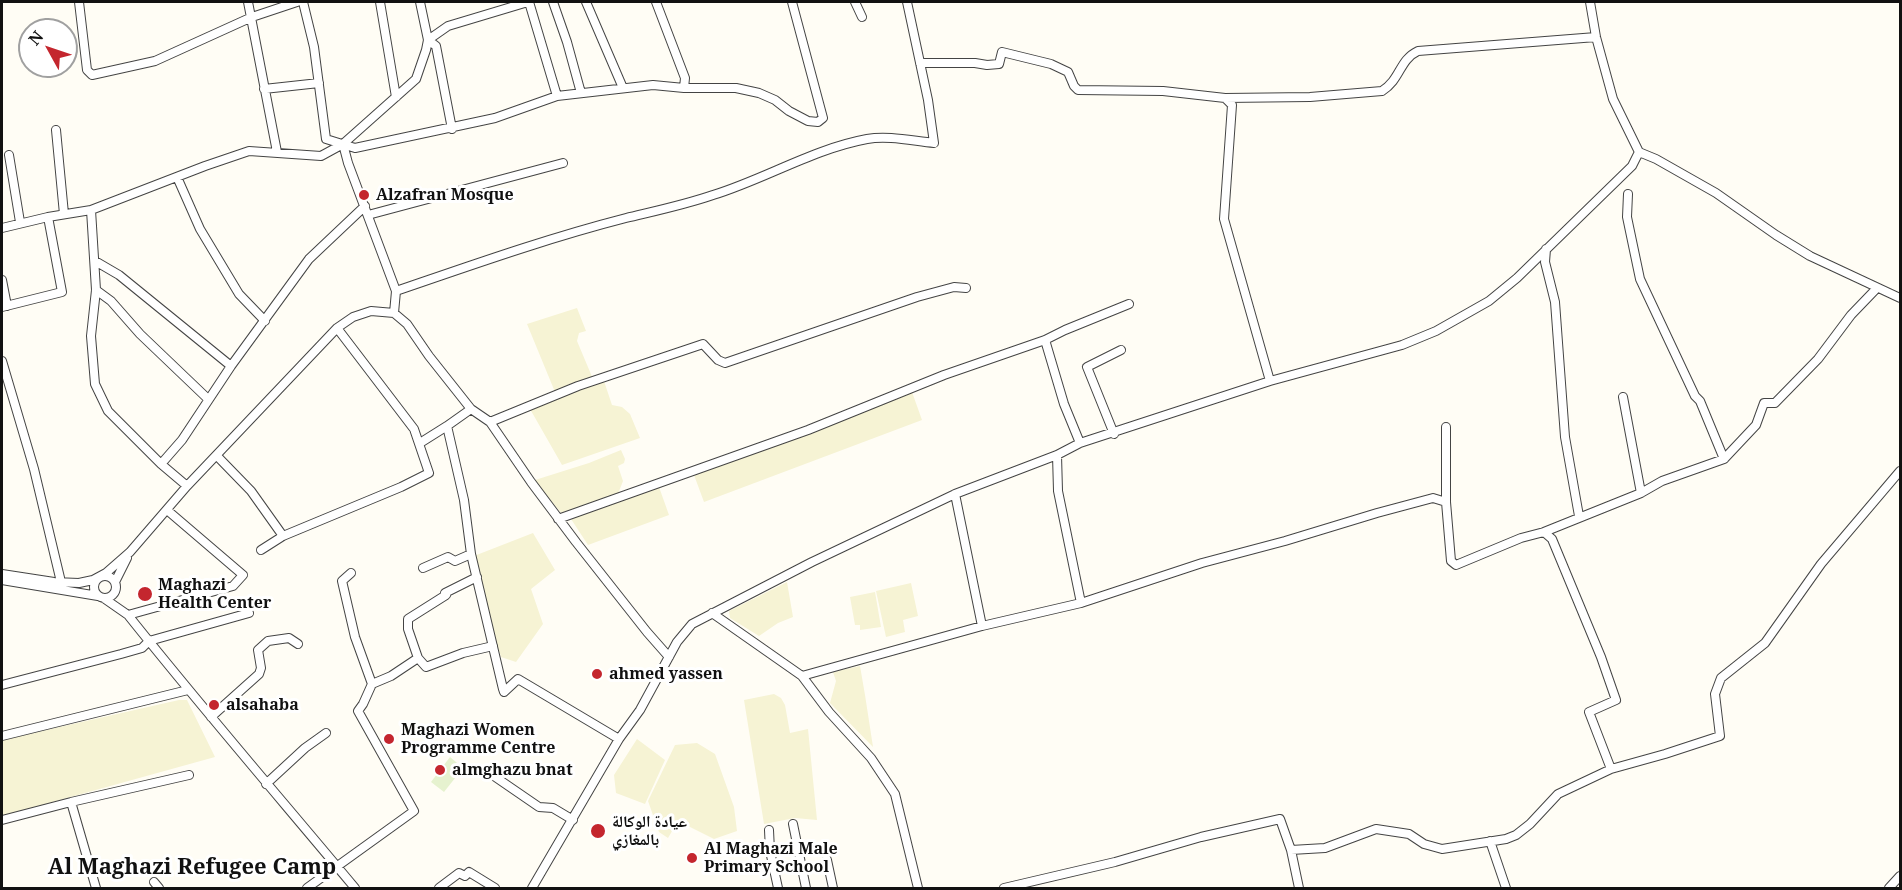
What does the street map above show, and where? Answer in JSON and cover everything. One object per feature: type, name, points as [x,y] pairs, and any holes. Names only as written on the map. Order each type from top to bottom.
[{"type":"street","points":[[79,2],[87,70],[92,75],[155,61],[252,17],[297,2]]},
{"type":"street","points":[[248,2],[277,152]]},
{"type":"street","points":[[303,2],[314,47],[326,139],[355,148],[495,118],[557,96],[652,84],[684,88],[736,88],[759,93],[775,100],[808,121],[818,122],[823,117],[792,2]]},
{"type":"street","points":[[380,2],[396,97]]},
{"type":"street","points":[[2,228],[20,222],[91,210],[249,151],[321,156],[343,144],[416,79],[428,40],[420,2]]},
{"type":"street","points":[[428,40],[448,26],[529,2],[557,96]]},
{"type":"street","points":[[553,2],[581,93]]},
{"type":"street","points":[[586,2],[623,88]]},
{"type":"street","points":[[656,2],[685,78],[684,88]]},
{"type":"street","points":[[855,2],[862,17]]},
{"type":"street","points":[[396,291],[584,231],[716,195],[837,147],[868,138],[934,143],[907,2]]},
{"type":"street","points":[[1590,2],[1596,38],[1612,99],[1639,152],[1674,168],[1716,193],[1810,256],[1900,298]]},
{"type":"street","points":[[920,63],[999,64],[1002,52],[1051,64],[1068,72],[1078,90],[1162,91],[1225,98],[1310,97],[1382,91],[1392,85],[1408,56],[1418,51],[1596,38]]},
{"type":"street","points":[[428,40],[436,46],[452,129]]},
{"type":"street","points":[[264,89],[319,83]]},
{"type":"street","points":[[1225,98],[1232,105],[1224,219],[1270,381]]},
{"type":"street","points":[[56,130],[63,214]]},
{"type":"street","points":[[343,144],[396,291],[394,313]]},
{"type":"street","points":[[532,888],[619,739],[640,710],[677,642],[692,624],[812,562],[955,494],[1057,455],[1080,443],[1270,381],[1402,345],[1436,331],[1489,301],[1632,166],[1639,152]]},
{"type":"street","points":[[9,155],[20,222]]},
{"type":"street","points":[[368,215],[563,163]]},
{"type":"street","points":[[177,177],[200,229],[239,294],[265,321]]},
{"type":"street","points":[[1628,194],[1626,217],[1640,279],[1695,396],[1700,401],[1724,459]]},
{"type":"street","points":[[162,464],[182,440],[231,366],[309,259],[365,206]]},
{"type":"street","points":[[91,210],[96,290],[91,336],[94,384],[108,411],[187,486]]},
{"type":"street","points":[[2,280],[4,307],[62,292],[48,217]]},
{"type":"street","points":[[1546,249],[1545,262],[1555,302],[1565,436],[1580,516]]},
{"type":"street","points":[[95,261],[119,275],[231,366]]},
{"type":"street","points":[[490,422],[578,386],[703,344],[718,360],[725,363],[917,297],[954,287],[966,288]]},
{"type":"street","points":[[1446,427],[1446,502],[1451,561],[1456,565],[1724,459],[1756,425],[1764,403],[1775,403],[1782,396],[1818,359],[1851,315],[1877,288]]},
{"type":"street","points":[[96,290],[111,301],[140,334],[208,399]]},
{"type":"street","points":[[558,519],[808,430],[944,375],[1045,340],[1129,304]]},
{"type":"street","points":[[101,597],[94,587],[95,581],[130,552],[187,486],[337,328],[353,317],[371,311],[394,313],[407,324],[471,409],[490,422],[558,519],[669,657]]},
{"type":"street","points":[[261,550],[283,536],[401,488],[429,473],[414,429],[337,328]]},
{"type":"street","points":[[1045,340],[1064,405],[1080,443]]},
{"type":"street","points":[[1113,434],[1087,367],[1121,350]]},
{"type":"street","points":[[2,361],[4,375],[34,469],[56,584]]},
{"type":"street","points":[[1623,397],[1641,493]]},
{"type":"street","points":[[420,443],[471,409]]},
{"type":"street","points":[[447,426],[464,500],[471,554],[504,692],[518,679],[619,739]]},
{"type":"street","points":[[1057,455],[1058,491],[1081,603]]},
{"type":"street","points":[[217,456],[251,491],[283,536]]},
{"type":"street","points":[[1291,850],[1325,848],[1376,829],[1409,834],[1424,844],[1442,849],[1506,839],[1516,835],[1530,824],[1558,794],[1611,769],[1720,736],[1715,694],[1721,678],[1765,643],[1821,564],[1900,471]]},
{"type":"street","points":[[955,494],[982,626]]},
{"type":"street","points":[[802,676],[982,626],[1081,603],[1202,563],[1377,513],[1433,498],[1446,502]]},
{"type":"street","points":[[125,612],[233,586],[243,575],[167,510]]},
{"type":"street","points":[[1544,532],[1552,539],[1588,624],[1616,700],[1589,712],[1611,769]]},
{"type":"street","points":[[101,597],[111,597],[130,552]]},
{"type":"street","points":[[423,568],[448,557],[455,561],[471,554]]},
{"type":"street","points":[[351,573],[342,581],[355,637],[372,684]]},
{"type":"street","points":[[2,574],[56,584],[101,597],[125,612],[355,888]]},
{"type":"street","points":[[2,580],[79,584],[106,576],[115,586],[125,612]]},
{"type":"street","points":[[477,577],[445,593],[446,596],[408,619],[408,629],[418,658],[426,667],[463,653],[494,646]]},
{"type":"street","points":[[2,685],[142,648],[149,641],[249,613]]},
{"type":"street","points":[[712,613],[802,676],[829,712],[871,758],[895,794],[918,888]]},
{"type":"street","points":[[211,717],[259,674],[261,668],[258,650],[268,642],[289,638],[298,644]]},
{"type":"street","points":[[307,888],[414,811],[358,711],[372,684],[391,676],[418,658]]},
{"type":"street","points":[[2,736],[188,690]]},
{"type":"street","points":[[266,784],[305,748],[326,733]]},
{"type":"street","points":[[491,774],[539,807],[552,808],[573,820]]},
{"type":"street","points":[[2,820],[189,776]]},
{"type":"street","points":[[71,802],[96,888]]},
{"type":"street","points":[[1004,888],[1280,819],[1291,850],[1299,888]]},
{"type":"street","points":[[793,824],[806,888]]},
{"type":"street","points":[[769,830],[770,851],[778,888]]},
{"type":"street","points":[[1490,841],[1506,888]]},
{"type":"street","points":[[827,860],[833,888]]},
{"type":"street","points":[[439,888],[459,873],[465,876],[469,872],[495,888]]},
{"type":"street","points":[[1889,888],[1900,876]]},
{"type":"shaded area","points":[[577,308],[586,331],[579,333],[577,341],[593,379],[555,392],[527,324]]},
{"type":"shaded area","points":[[604,381],[612,405],[622,407],[630,414],[640,438],[562,465],[530,409]]},
{"type":"shaded area","points":[[912,392],[922,420],[704,502],[694,475]]},
{"type":"shaded area","points":[[621,450],[625,459],[624,463],[618,466],[623,481],[616,499],[563,515],[536,483],[535,480]]},
{"type":"shaded area","points":[[659,487],[669,515],[588,545],[571,519]]},
{"type":"shaded area","points":[[533,533],[555,570],[531,589],[543,624],[516,662],[501,657],[474,556]]},
{"type":"shaded area","points":[[787,582],[793,617],[778,623],[759,636],[730,618],[729,611]]},
{"type":"shaded area","points":[[911,583],[918,616],[903,620],[905,632],[886,637],[876,591]]},
{"type":"shaded area","points":[[875,592],[881,627],[860,630],[860,625],[855,625],[850,597]]},
{"type":"shaded area","points":[[860,666],[873,747],[830,703],[836,681],[833,672]]},
{"type":"shaded area","points":[[774,694],[781,698],[785,705],[790,733],[808,729],[817,820],[795,818],[764,824],[744,700]]},
{"type":"shaded area","points":[[187,700],[215,757],[2,816],[2,740]]},
{"type":"shaded area","points":[[637,739],[665,760],[645,804],[616,793],[614,775]]},
{"type":"shaded area","points":[[697,743],[715,754],[734,807],[737,831],[714,839],[678,821],[668,838],[659,832],[648,801],[675,745]]},
{"type":"green space","points":[[450,757],[463,768],[444,792],[431,782]]},
{"type":"place","name":"Alzafran Mosque","points":[[364,195]]},
{"type":"place","name":"Maghazi Health Center","points":[[145,594]]},
{"type":"place","name":"ahmed yassen","points":[[597,674]]},
{"type":"place","name":"alsahaba","points":[[214,705]]},
{"type":"place","name":"Maghazi Women Programme Centre","points":[[389,739]]},
{"type":"place","name":"almghazu bnat","points":[[440,770]]},
{"type":"place","name":"عيادة الوكالة بالمغازي","points":[[598,831]]},
{"type":"place","name":"Al Maghazi Male Primary School","points":[[692,858]]},
{"type":"district","name":"Al Maghazi Refugee Camp","points":[[192,868]]}]
